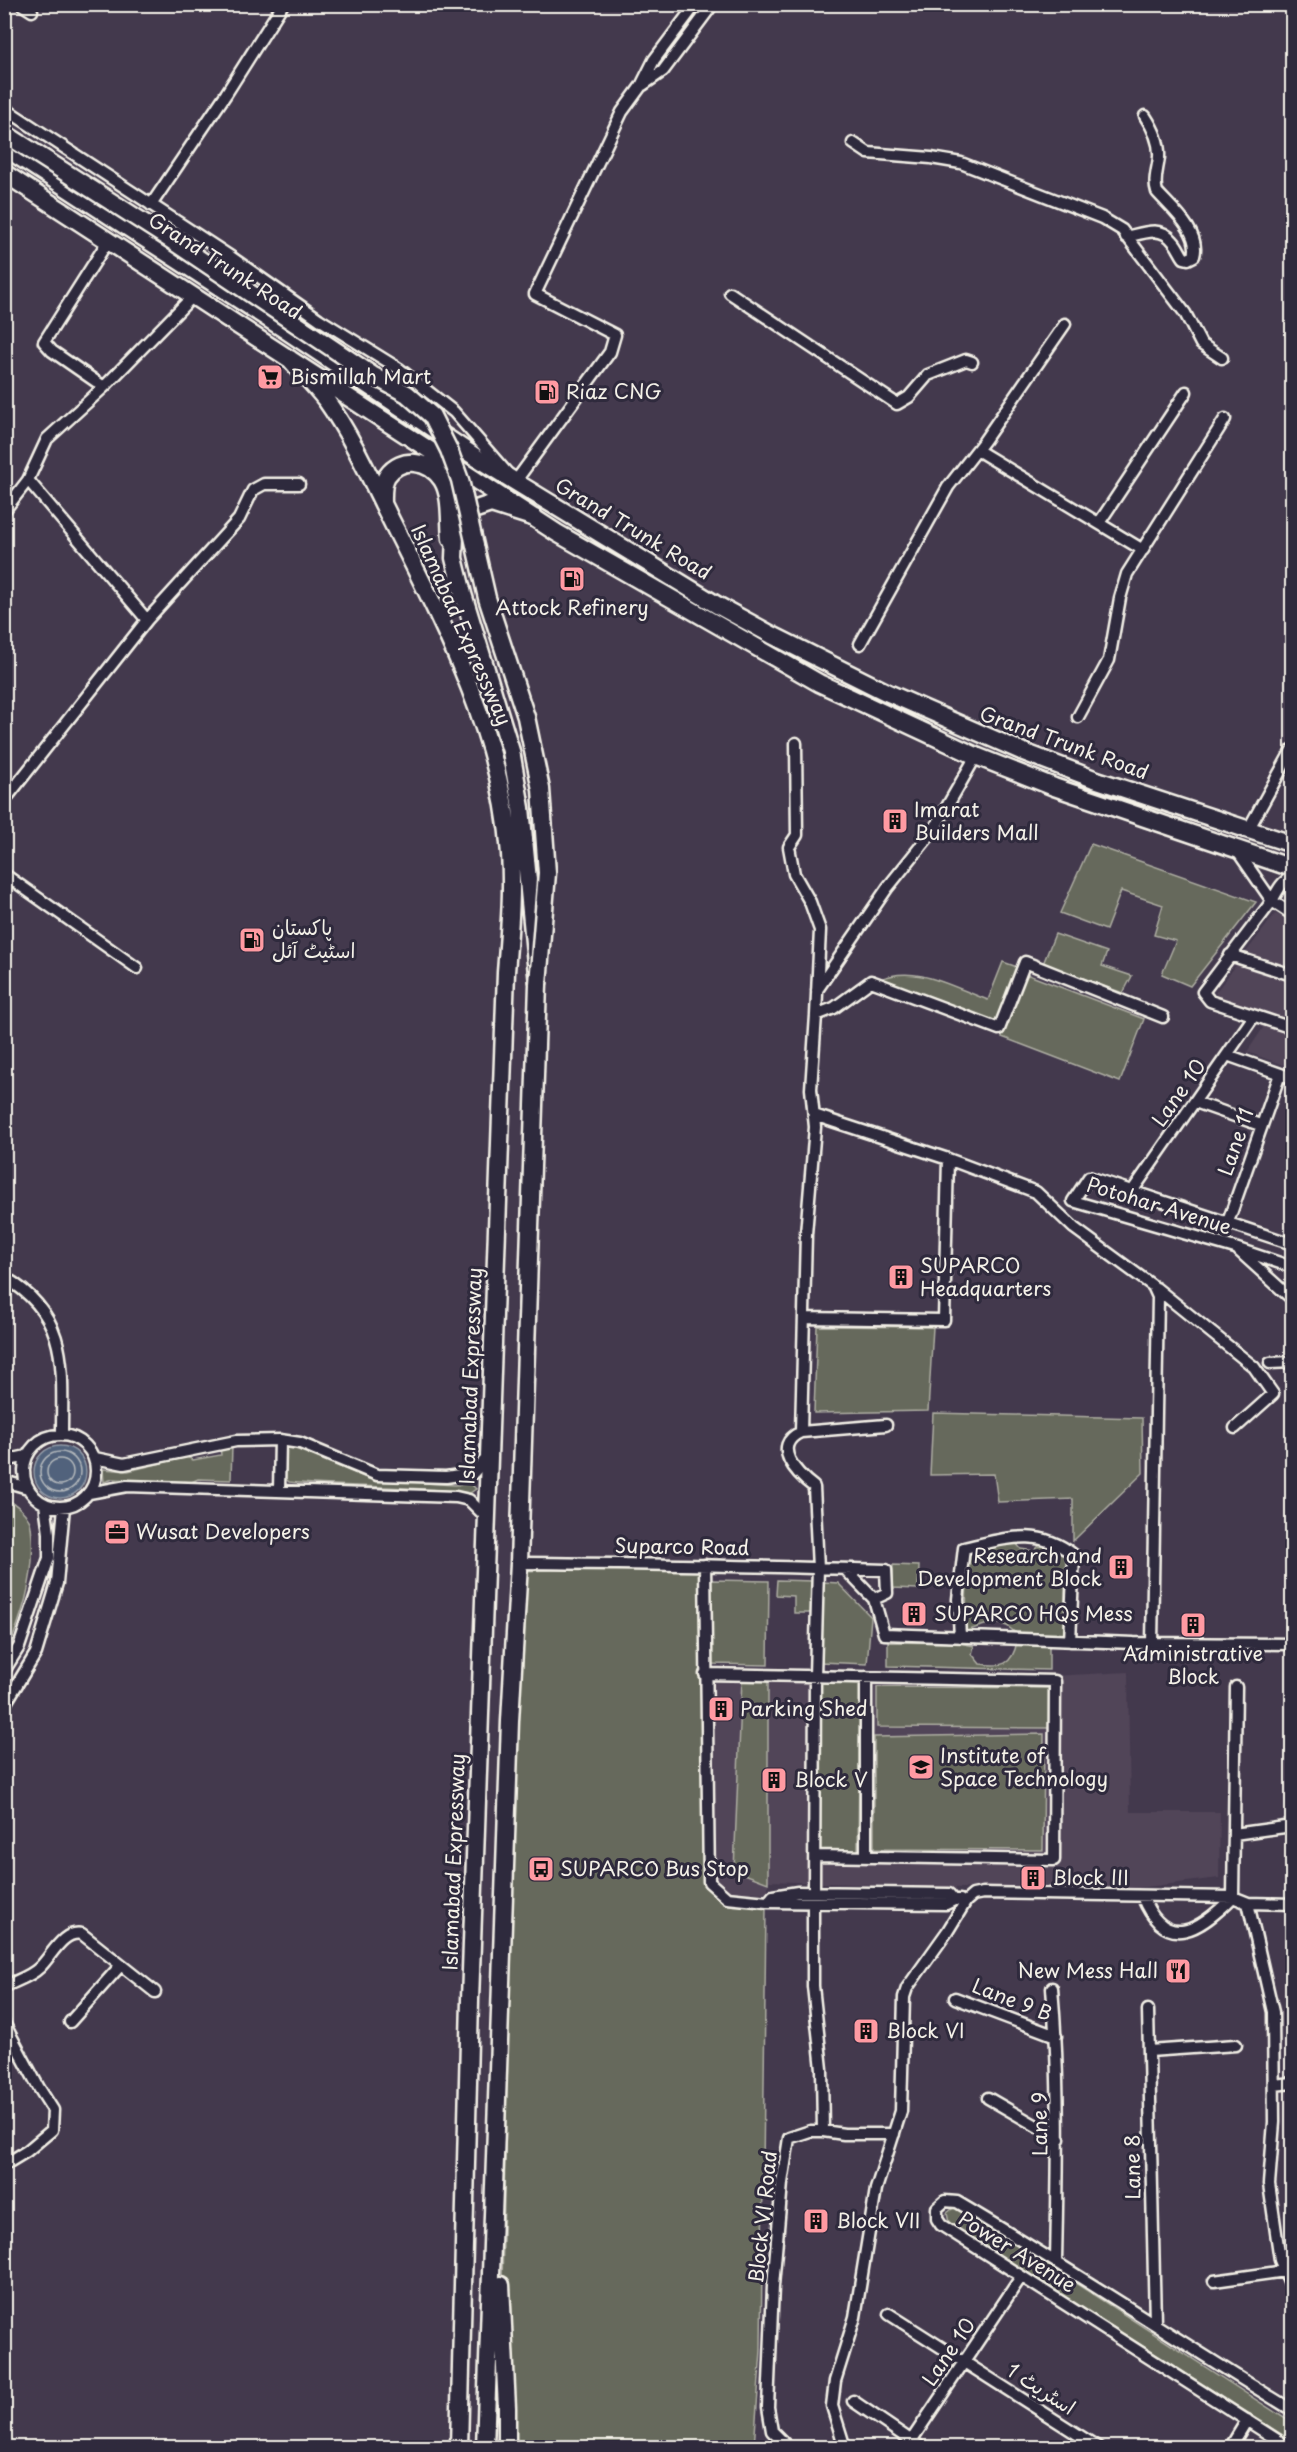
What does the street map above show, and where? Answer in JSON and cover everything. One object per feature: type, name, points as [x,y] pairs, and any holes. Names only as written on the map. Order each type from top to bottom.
[{"type":"highway","points":[[4,133],[171,240],[372,375],[407,394],[432,416],[449,450],[460,480],[487,598],[526,717],[541,789],[546,873],[538,984],[519,1563],[510,1721],[485,2448]]},
{"type":"highway","name":"Grand Trunk Road","points":[[4,147],[514,482],[726,610],[827,664],[1021,751],[1094,779],[1293,844]]},
{"type":"highway","name":"Grand Trunk Road","points":[[4,173],[535,518],[700,616],[819,683],[976,756],[1054,787],[1293,868]]},
{"type":"highway","name":"Islamabad Expressway","points":[[290,359],[325,399],[352,441],[457,659],[488,736],[505,815],[510,855],[510,916],[506,972],[470,2000],[459,2448]]},
{"type":"highway","points":[[383,504],[386,478],[402,464],[413,462],[426,465],[437,473],[447,490],[454,558],[511,751],[521,808],[538,984]]},
{"type":"highway","points":[[454,558],[455,536],[461,520],[473,510],[491,504],[535,518]]},
{"type":"highway","points":[[495,2179],[507,2448]]},
{"type":"street","points":[[21,4],[32,11]]},
{"type":"street","points":[[152,205],[283,4]]},
{"type":"street","points":[[4,108],[319,319],[398,368],[454,412],[514,482],[610,351],[615,335],[535,294],[622,112],[641,86],[654,60],[696,4]]},
{"type":"street","points":[[641,86],[663,71],[713,4]]},
{"type":"street","points":[[1126,237],[1153,231],[1160,232],[1171,238],[1184,258],[1188,260],[1194,256],[1196,250],[1194,239],[1185,225],[1157,192],[1155,186],[1160,155],[1157,136],[1145,116]]},
{"type":"street","points":[[853,143],[868,153],[961,163],[1102,218],[1122,230],[1185,314],[1201,344],[1222,358]]},
{"type":"street","points":[[104,387],[52,351],[44,342],[108,241]]},
{"type":"street","points":[[730,293],[897,404],[909,397],[928,375],[966,360],[972,362]]},
{"type":"street","points":[[4,511],[28,480],[47,439],[104,387],[194,295]]},
{"type":"street","points":[[860,644],[948,487],[977,450],[1065,324]]},
{"type":"street","points":[[1099,524],[1186,392]]},
{"type":"street","points":[[1078,717],[1109,660],[1120,598],[1127,574],[1226,419]]},
{"type":"street","points":[[977,450],[1143,550]]},
{"type":"street","points":[[28,480],[147,621]]},
{"type":"street","points":[[4,801],[147,621],[239,519],[253,490],[258,485],[299,484]]},
{"type":"street","points":[[796,743],[797,835],[789,846],[794,874],[810,902],[820,930],[811,1089],[815,1127],[806,1234],[801,1432]]},
{"type":"street","points":[[1248,830],[1293,750]]},
{"type":"street","points":[[817,990],[888,887],[933,831],[976,756]]},
{"type":"street","points":[[1236,849],[1272,900],[1293,914]]},
{"type":"street","points":[[4,874],[137,968]]},
{"type":"street","points":[[1293,878],[1288,879],[1279,888],[1203,992],[1210,1001],[1293,1028]]},
{"type":"street","points":[[1230,955],[1293,975]]},
{"type":"street","points":[[816,1015],[834,1008],[871,981],[999,1029],[1025,963],[1162,1017]]},
{"type":"street","name":"Lane 10","points":[[1133,1190],[1254,1016]]},
{"type":"street","points":[[1227,1055],[1293,1078]]},
{"type":"street","name":"Lane 11","points":[[1228,1222],[1260,1125],[1280,1074]]},
{"type":"street","points":[[1195,1102],[1260,1125]]},
{"type":"street","points":[[814,1115],[948,1159],[1036,1192],[1057,1209],[1074,1228],[1153,1286],[1254,1367],[1273,1394],[1235,1428]]},
{"type":"street","points":[[804,1318],[944,1320],[948,1159]]},
{"type":"street","name":"Potohar Avenue","points":[[1293,1244],[1089,1177],[1073,1201],[1293,1267]]},
{"type":"street","points":[[1235,1248],[1293,1299]]},
{"type":"street","points":[[4,1277],[24,1290],[53,1325],[60,1354],[62,1434]]},
{"type":"street","points":[[1152,1643],[1158,1296],[1153,1286]]},
{"type":"street","points":[[1270,1363],[1293,1362]]},
{"type":"street","points":[[886,1425],[801,1432],[792,1436],[787,1444],[788,1459],[799,1475],[814,1487],[818,1568],[815,1676],[815,1856],[812,1898],[813,1986],[822,2069],[823,2131],[844,2134],[894,2134]]},
{"type":"street","points":[[62,1434],[78,1438],[88,1446],[95,1458],[96,1476],[89,1493],[82,1500],[64,1507],[45,1504],[32,1495],[28,1488],[24,1466],[27,1456],[36,1443],[50,1436],[62,1434]]},
{"type":"street","points":[[279,1490],[280,1440]]},
{"type":"street","points":[[95,1458],[124,1464],[236,1441],[280,1440],[300,1443],[368,1473],[388,1476],[461,1477],[473,1473],[489,1457]]},
{"type":"street","points":[[4,1461],[27,1456]]},
{"type":"street","points":[[4,1481],[28,1488]]},
{"type":"street","points":[[89,1493],[127,1486],[456,1497],[469,1500],[487,1518]]},
{"type":"street","points":[[4,1671],[19,1647],[49,1558],[49,1533],[45,1504]]},
{"type":"street","points":[[4,1706],[36,1653],[57,1583],[64,1507]]},
{"type":"street","points":[[960,1637],[958,1599],[964,1548],[1025,1535],[1060,1543],[1074,1555],[1070,1641]]},
{"type":"street","name":"Suparco Road","points":[[519,1563],[886,1570],[887,1593],[874,1599]]},
{"type":"street","points":[[705,1565],[709,1882],[727,1898],[767,1902],[812,1898],[949,1894],[954,1900],[966,1901]]},
{"type":"street","points":[[844,1569],[874,1599],[884,1634],[1070,1641],[1293,1644]]},
{"type":"street","points":[[705,1674],[1055,1681],[1054,1860],[815,1856]]},
{"type":"street","points":[[866,1677],[866,1857]]},
{"type":"street","points":[[1142,1896],[1147,1909],[1159,1924],[1171,1931],[1190,1930],[1210,1920],[1233,1897],[1236,1687]]},
{"type":"street","points":[[1234,1834],[1293,1826]]},
{"type":"street","points":[[845,2448],[832,2406],[835,2380],[855,2317],[876,2189],[901,2111],[904,1996],[907,1988],[966,1901],[973,1895],[983,1893],[1233,1897],[1248,1903],[1293,1904]]},
{"type":"street","points":[[1248,1903],[1273,2012],[1273,2154],[1269,2184],[1280,2260],[1289,2271],[1293,2288]]},
{"type":"street","points":[[4,1987],[38,1970],[67,1935],[76,1933],[82,1934],[155,1992]]},
{"type":"street","points":[[70,2022],[121,1965]]},
{"type":"street","name":"Lane 9","points":[[1052,1988],[1059,2139],[1056,2260]]},
{"type":"street","name":"Lane 9 B","points":[[955,1998],[1056,2036]]},
{"type":"street","name":"Lane 8","points":[[1148,2010],[1155,2323]]},
{"type":"street","points":[[4,2023],[7,2037],[53,2110],[52,2130],[27,2151],[4,2165]]},
{"type":"street","points":[[1149,2051],[1236,2045]]},
{"type":"street","points":[[1274,2085],[1293,2084]]},
{"type":"street","points":[[988,2098],[1059,2139]]},
{"type":"street","name":"Block VI Road","points":[[789,2448],[772,2431],[768,2407],[773,2286],[782,2183],[789,2138],[810,2131],[823,2131]]},
{"type":"street","name":"Power Avenue","points":[[1290,2448],[941,2225],[937,2219],[937,2208],[940,2203],[949,2200],[957,2202],[1056,2260],[1215,2363],[1293,2410]]},
{"type":"street","points":[[1214,2281],[1289,2271]]},
{"type":"street","name":"Lane 10","points":[[910,2444],[1020,2277]]},
{"type":"street","name":"اسٹریٹ 1","points":[[888,2314],[1099,2448]]},
{"type":"street","points":[[853,2401],[910,2444],[922,2448]]},
{"type":"street","points":[[1230,2448],[1247,2420]]},
{"type":"shaded area","points":[[1275,914],[1292,919],[1292,1068],[1247,1052],[1263,1028],[1215,993]]},
{"type":"shaded area","name":"Institute of Space Technology","points":[[1128,1672],[1130,1812],[1220,1812],[1219,1878],[1122,1890],[989,1889],[768,1881],[768,1893],[733,1892],[716,1885],[713,1874],[714,1677],[1050,1676]]},
{"type":"green space","points":[[1091,844],[1256,902],[1190,986],[1162,974],[1176,941],[1154,935],[1163,905],[1121,891],[1106,930],[1060,913]]},
{"type":"green space","points":[[1055,934],[1107,952],[1102,966],[1132,976],[1123,993],[1043,964]]},
{"type":"green space","points":[[1003,962],[1020,968],[997,1024],[878,980],[892,975],[920,975],[947,983],[988,1000]]},
{"type":"green space","points":[[1026,974],[1144,1019],[1120,1082],[1002,1037]]},
{"type":"green space","points":[[817,1326],[933,1327],[928,1411],[814,1413]]},
{"type":"green space","points":[[933,1413],[1142,1418],[1143,1473],[1073,1541],[1073,1499],[998,1502],[994,1474],[930,1475]]},
{"type":"green space","points":[[232,1446],[231,1480],[198,1479],[189,1483],[113,1479],[104,1482],[103,1469],[128,1471],[187,1457],[193,1460],[221,1455],[220,1447]]},
{"type":"green space","points":[[291,1447],[369,1479],[454,1485],[471,1484],[476,1489],[470,1493],[289,1482],[285,1478],[285,1448]]},
{"type":"green space","points":[[5,1498],[21,1510],[31,1524],[32,1554],[26,1599],[5,1657]]},
{"type":"green space","points":[[1015,1542],[1021,1549],[1034,1551],[1042,1543],[1066,1554],[1064,1634],[1016,1633],[1007,1626],[994,1622],[966,1631],[967,1555]]},
{"type":"green space","points":[[705,1565],[707,1888],[728,1904],[766,1906],[761,2350],[754,2447],[498,2448],[519,1571]]},
{"type":"green space","points":[[893,1565],[919,1566],[918,1589],[893,1588]]},
{"type":"green space","points":[[711,1580],[769,1581],[768,1665],[710,1664]]},
{"type":"green space","points":[[777,1580],[813,1581],[812,1613],[794,1613],[794,1596],[776,1595]]},
{"type":"green space","points":[[823,1582],[838,1583],[871,1617],[867,1664],[820,1662]]},
{"type":"green space","points":[[888,1642],[960,1643],[974,1646],[972,1654],[980,1664],[994,1665],[1000,1665],[1009,1660],[1017,1642],[1049,1644],[1049,1670],[888,1666]]},
{"type":"green space","points":[[742,1678],[768,1682],[768,1883],[734,1870]]},
{"type":"green space","points":[[820,1682],[860,1682],[858,1852],[818,1850]]},
{"type":"green space","points":[[877,1687],[1050,1688],[1050,1728],[877,1727]]},
{"type":"green space","points":[[1044,1734],[1043,1850],[874,1849],[874,1737]]},
{"type":"green space","points":[[956,2206],[1292,2423],[1292,2441],[949,2223],[947,2213]]},
{"type":"water","points":[[55,1446],[65,1446],[79,1453],[86,1472],[79,1491],[65,1498],[55,1498],[45,1494],[38,1487],[34,1477],[34,1467],[38,1457],[45,1450]]},
{"type":"place","name":"Bismillah Mart","points":[[270,377]]},
{"type":"place","name":"Riaz CNG","points":[[547,392]]},
{"type":"place","name":"Attock Refinery","points":[[572,579]]},
{"type":"place","name":"Imarat Builders Mall","points":[[895,821]]},
{"type":"place","name":"پاکستان اسٹیٹ آئل","points":[[252,940]]},
{"type":"place","name":"SUPARCO Headquarters","points":[[901,1277]]},
{"type":"place","name":"Wusat Developers","points":[[117,1532]]},
{"type":"place","name":"Research and Development Block","points":[[1121,1567]]},
{"type":"place","name":"SUPARCO HQs Mess","points":[[914,1614]]},
{"type":"place","name":"Administrative Block","points":[[1193,1625]]},
{"type":"place","name":"Parking Shed","points":[[721,1709]]},
{"type":"place","name":"Institute of Space Technology","points":[[921,1767]]},
{"type":"place","name":"Block V","points":[[774,1780]]},
{"type":"place","name":"SUPARCO Bus Stop","points":[[541,1869]]},
{"type":"place","name":"Block III","points":[[1033,1878]]},
{"type":"place","name":"New Mess Hall","points":[[1178,1971]]},
{"type":"place","name":"Block VI","points":[[866,2031]]},
{"type":"place","name":"Block VII","points":[[816,2221]]}]
